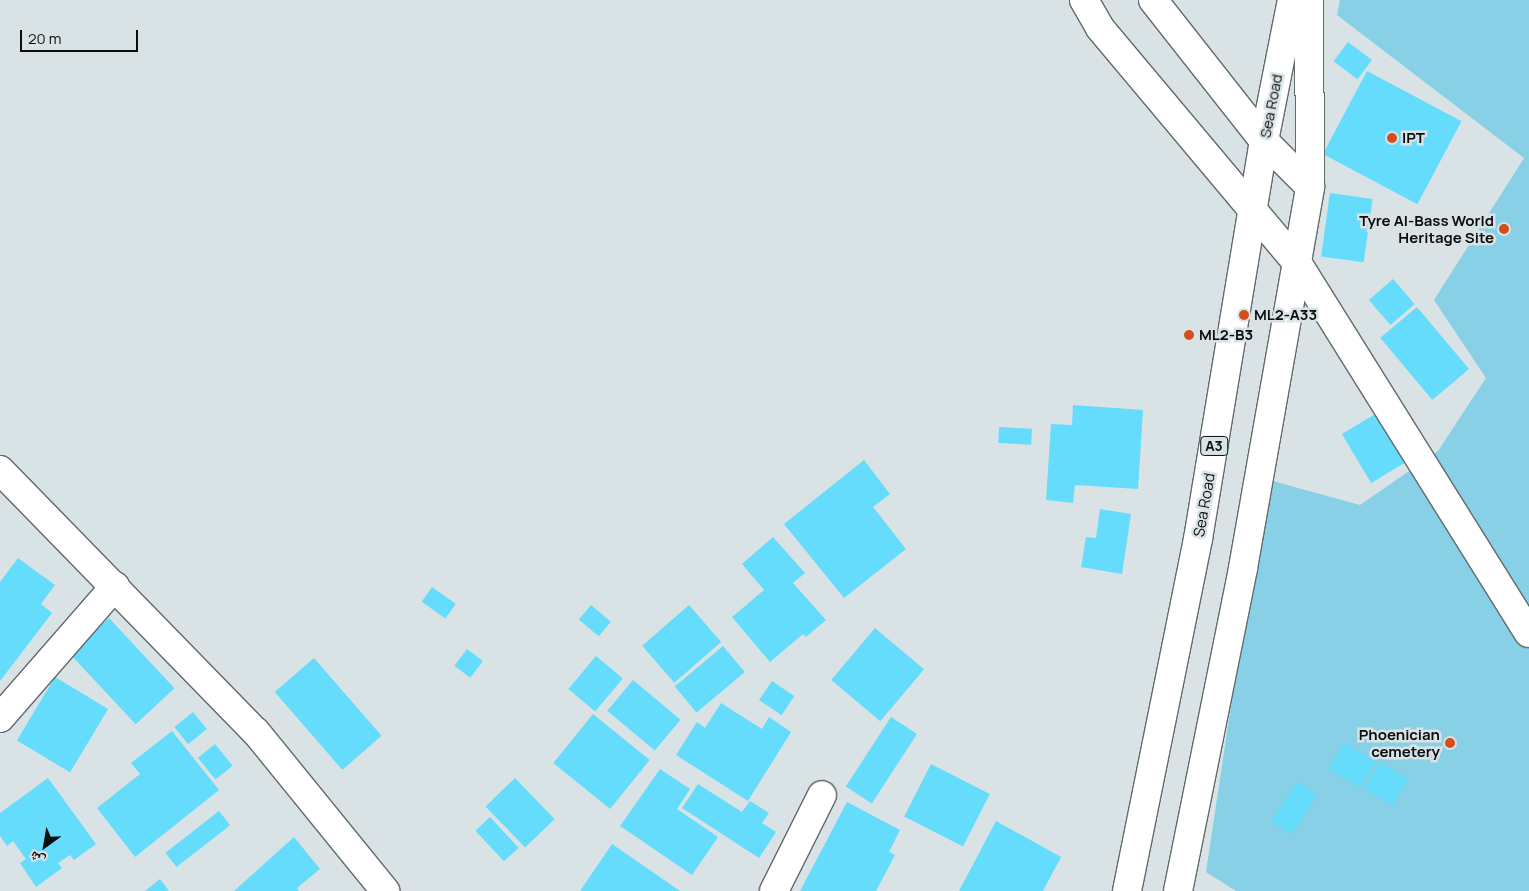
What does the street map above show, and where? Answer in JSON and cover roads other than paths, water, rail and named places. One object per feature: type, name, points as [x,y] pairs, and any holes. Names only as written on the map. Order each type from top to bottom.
[{"type":"main road","points":[[1084,0],[1100,28],[1298,264],[1529,633]]},
{"type":"main road","points":[[1152,0],[1264,142],[1310,187]]},
{"type":"main road","name":"Sea Road","points":[[1128,891],[1198,539],[1264,142],[1292,0]]},
{"type":"main road","points":[[1178,891],[1243,568],[1298,264],[1310,187],[1309,0]]},
{"type":"main road","points":[[0,470],[256,732],[382,890]]},
{"type":"main road","points":[[0,718],[115,586]]},
{"type":"main road","points":[[774,891],[822,795]]},
{"type":"place","name":"IPT","points":[[1392,138]]},
{"type":"place","name":"Tyre Al-Bass World Heritage Site","points":[[1504,229]]},
{"type":"place","name":"ML2-A33","points":[[1244,315]]},
{"type":"place","name":"ML2-B3","points":[[1189,335]]},
{"type":"place","name":"Phoenician cemetery","points":[[1450,743]]}]
